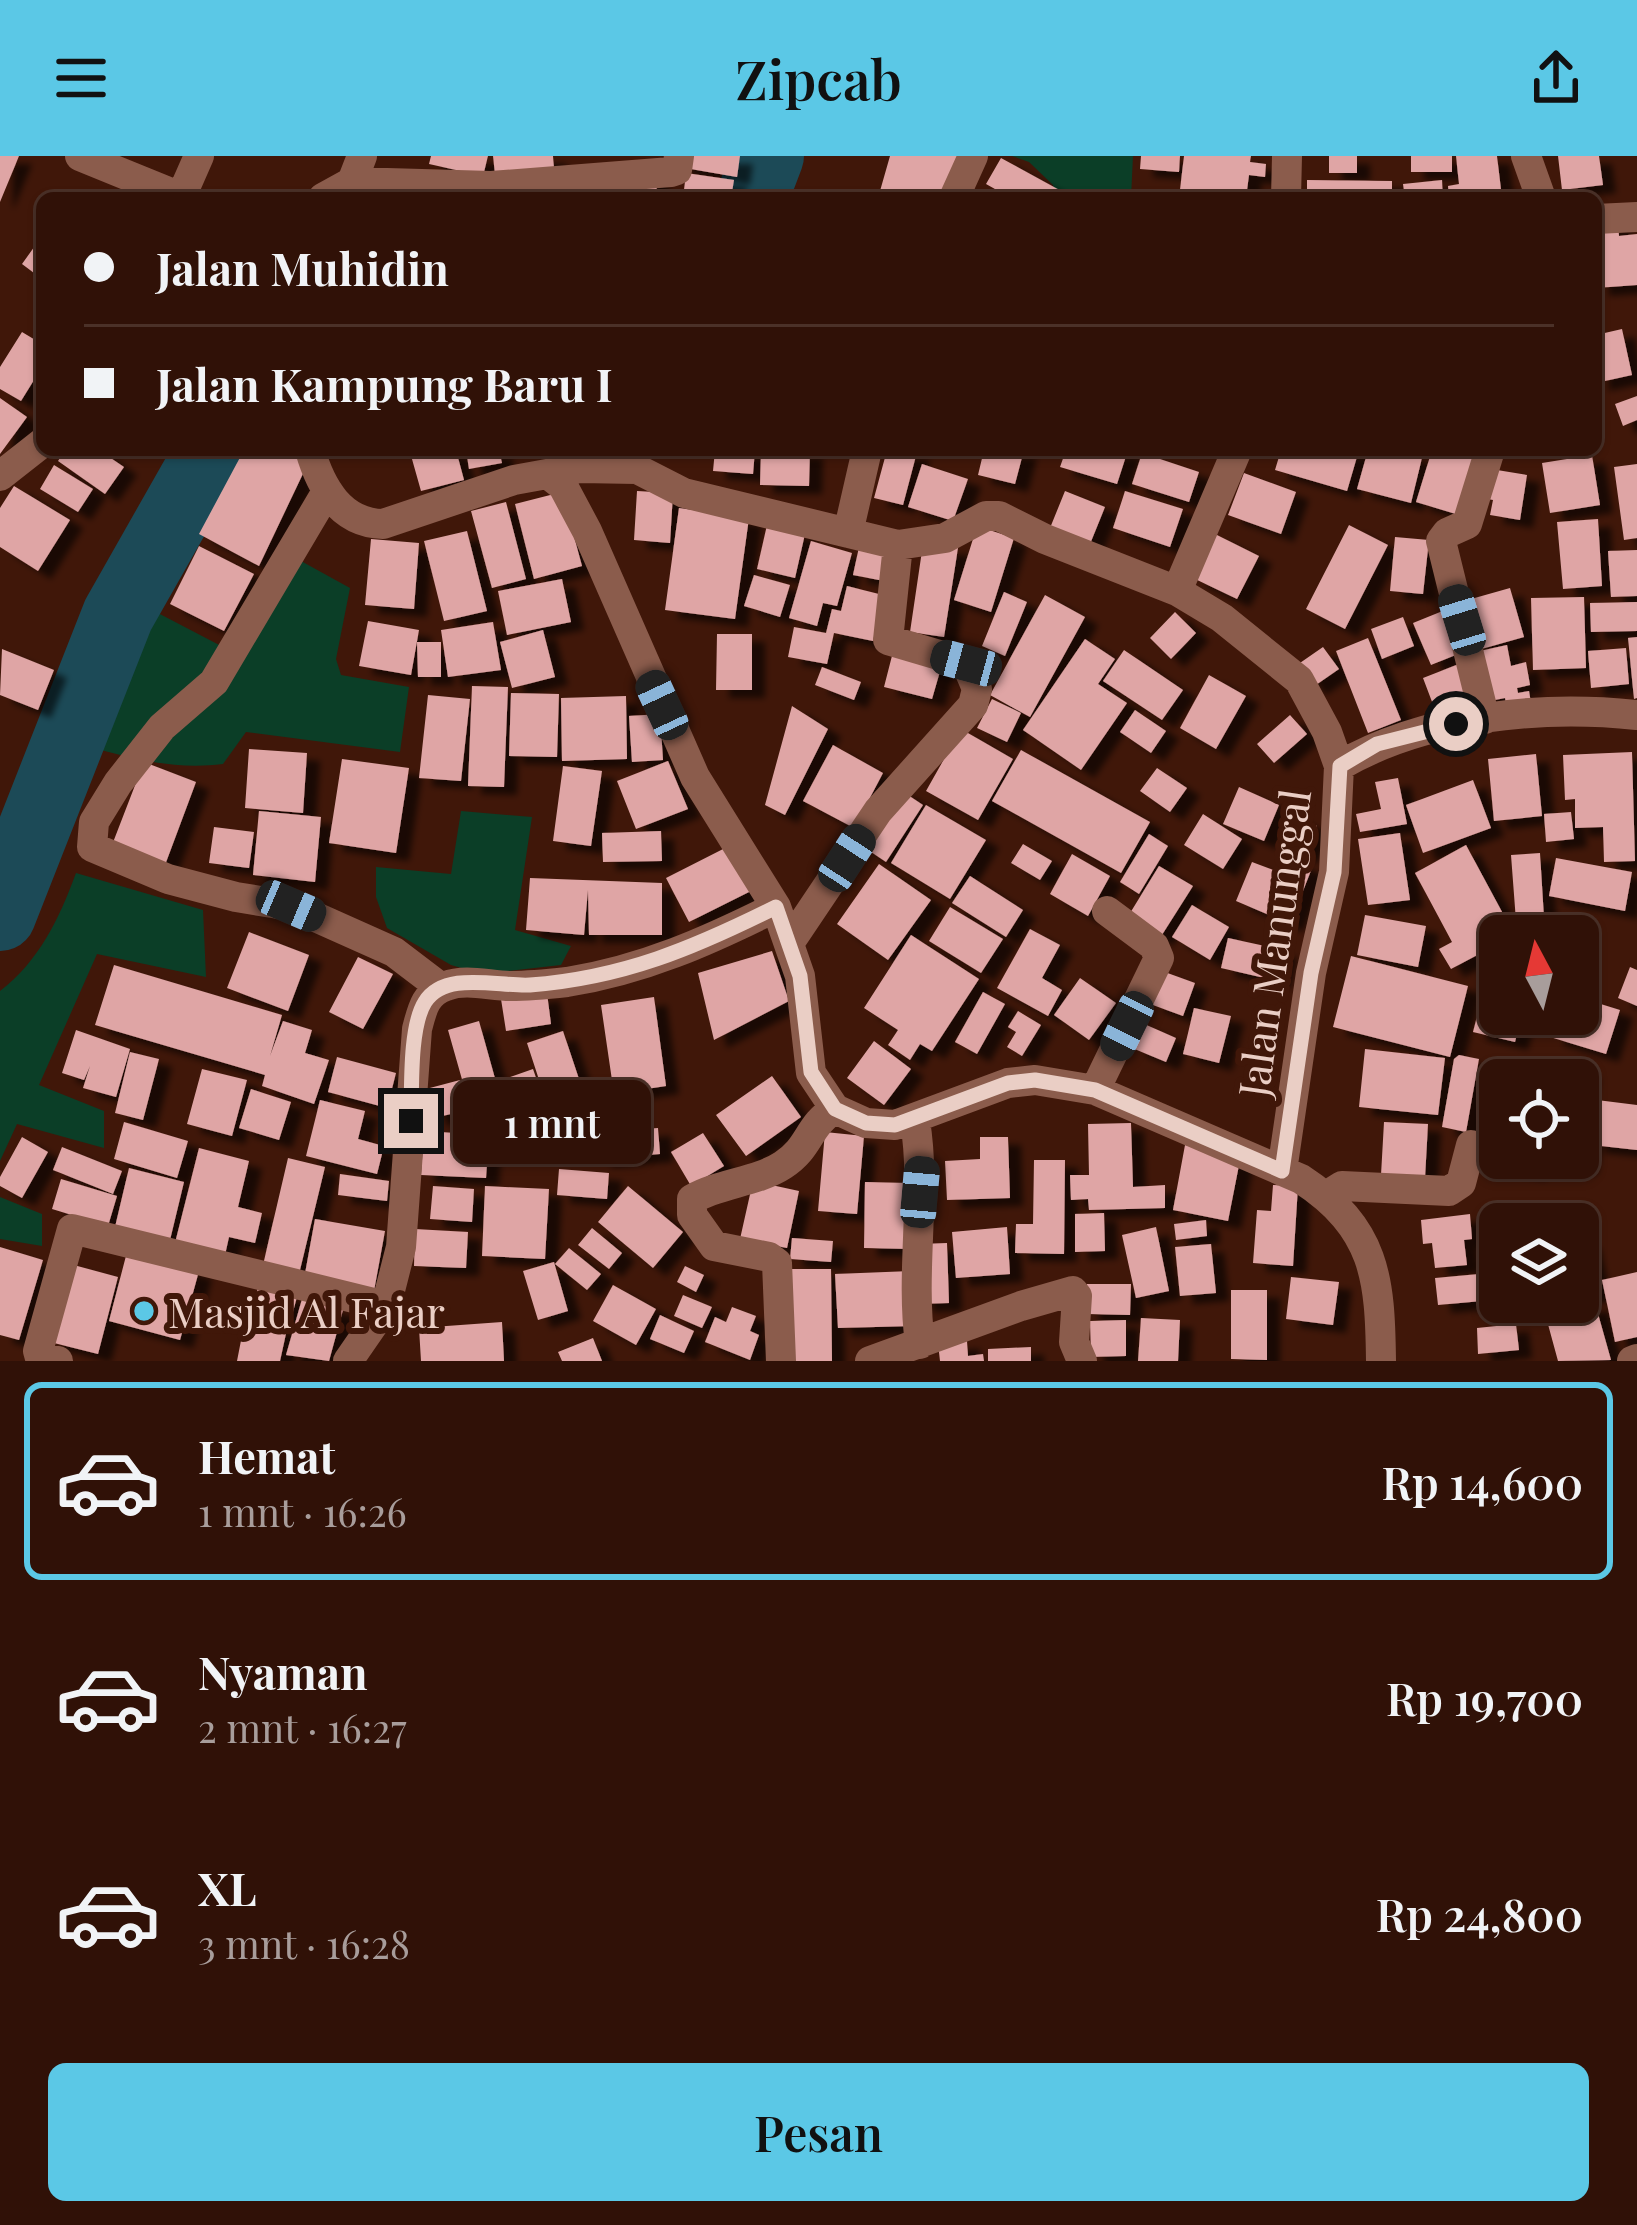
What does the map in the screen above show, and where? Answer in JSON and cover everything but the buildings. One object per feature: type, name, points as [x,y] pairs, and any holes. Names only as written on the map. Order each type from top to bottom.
[{"type":"street","points":[[184,192],[199,156]]},
{"type":"street","points":[[330,192],[357,169],[491,185],[671,172],[679,156]]},
{"type":"street","points":[[957,192],[973,156]]},
{"type":"street","points":[[1286,192],[1287,156]]},
{"type":"street","points":[[1526,156],[1539,192]]},
{"type":"street","points":[[98,159],[171,192]]},
{"type":"street","points":[[1602,219],[1637,217]]},
{"type":"street","points":[[0,476],[36,448]]},
{"type":"street","points":[[312,456],[326,493],[363,524],[383,524],[514,480],[547,462],[637,469],[683,493],[898,545],[888,640],[966,663],[976,688],[973,705],[878,811],[790,942]]},
{"type":"street","points":[[848,533],[866,456]]},
{"type":"street","points":[[1177,591],[1234,456]]},
{"type":"street","points":[[1485,719],[1441,542],[1447,533],[1467,524],[1488,456]]},
{"type":"street","points":[[547,462],[587,531],[695,776],[776,907],[800,976],[811,1072],[835,1109],[866,1123],[895,1125],[1008,1083],[1035,1080],[1095,1090],[1282,1171],[1326,1196],[1364,1240],[1376,1271],[1382,1361]]},
{"type":"street","points":[[326,493],[214,682],[162,727],[118,783],[94,822],[92,847],[168,879],[291,906],[394,952],[440,987]]},
{"type":"street","name":"Jalan Manunggal","points":[[898,545],[949,536],[993,514],[1177,591],[1222,618],[1299,680],[1340,766],[1334,872],[1311,973],[1282,1171]]},
{"type":"street","points":[[1340,766],[1377,744],[1485,719],[1553,713],[1637,715]]},
{"type":"street","points":[[348,1361],[386,1306],[401,1247],[417,1029],[424,1002],[440,987],[456,983],[564,982],[638,967],[687,951],[776,907]]},
{"type":"street","points":[[1095,1090],[1160,954],[1107,911]]},
{"type":"street","points":[[781,1361],[777,1263],[769,1257],[714,1246],[692,1215],[692,1199],[712,1188],[779,1168],[805,1148],[817,1120],[835,1109]]},
{"type":"street","points":[[915,1120],[922,1164],[917,1221],[920,1344]]},
{"type":"street","points":[[1326,1196],[1342,1186],[1449,1190],[1461,1183],[1471,1145]]},
{"type":"street","points":[[58,1361],[40,1358],[38,1351],[72,1229],[386,1306]]},
{"type":"street","points":[[870,1361],[1073,1292],[1077,1296],[1074,1342],[1082,1361]]},
{"type":"green space","points":[[1012,156],[1133,156],[1131,192],[1054,192],[1053,185],[1029,162]]},
{"type":"green space","points":[[301,561],[350,588],[336,659],[341,675],[409,687],[400,752],[246,732],[223,764],[188,766],[87,746],[129,633],[145,614],[156,612],[225,648]]},
{"type":"green space","points":[[461,811],[532,817],[515,930],[571,946],[561,965],[482,974],[451,965],[387,928],[376,897],[376,867],[451,874]]},
{"type":"green space","points":[[76,873],[203,910],[206,977],[97,954],[39,1085],[104,1111],[104,1148],[17,1124],[0,1161],[0,991],[46,938]]},
{"type":"green space","points":[[0,1197],[42,1214],[42,1246],[0,1239]]},
{"type":"waterway","points":[[754,192],[768,156]]},
{"type":"waterway","points":[[0,915],[118,615],[212,456]]},
{"type":"place","name":"Masjid Al Fajar","points":[[144,1311]]},
{"type":"route","points":[[411,1121],[417,1029],[424,1002],[440,987],[564,982],[638,967],[687,951],[776,907],[800,976],[811,1072],[835,1109],[866,1123],[895,1125],[1008,1083],[1035,1080],[1095,1090],[1282,1171],[1311,973],[1334,872],[1340,766],[1377,744],[1456,724]]}]
